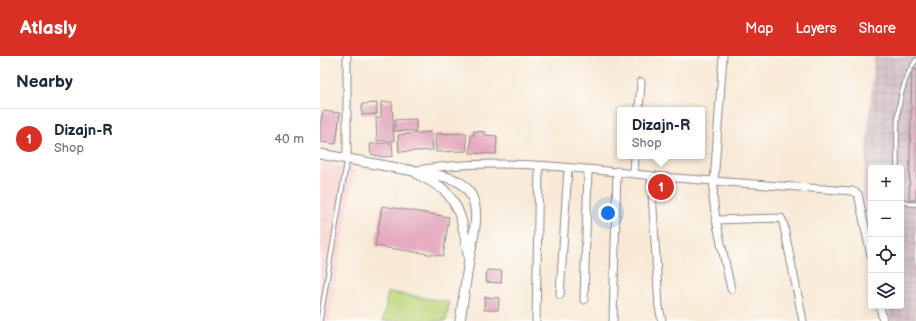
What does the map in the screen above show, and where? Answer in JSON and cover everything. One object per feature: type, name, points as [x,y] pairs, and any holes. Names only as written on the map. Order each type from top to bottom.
[{"type":"street","points":[[347,56],[347,159]]},
{"type":"street","points":[[723,56],[713,197],[716,220],[731,289]]},
{"type":"street","points":[[639,107],[641,82]]},
{"type":"street","points":[[320,154],[450,178],[462,184],[469,193],[475,206],[476,223],[460,321]]},
{"type":"street","points":[[634,173],[635,159]]},
{"type":"street","points":[[412,171],[491,164],[539,166],[852,191],[858,194],[868,242]]},
{"type":"street","points":[[536,321],[539,166]]},
{"type":"street","points":[[560,295],[568,168]]},
{"type":"street","points":[[584,300],[588,170]]},
{"type":"street","points":[[412,171],[444,190],[451,198],[458,210],[463,225],[469,260]]},
{"type":"street","points":[[613,321],[617,172]]},
{"type":"street","points":[[651,176],[659,307],[662,321]]},
{"type":"street","points":[[716,220],[781,218],[803,321]]},
{"type":"street","points":[[881,309],[883,321]]},
{"type":"lane","points":[[896,165],[898,106],[907,75],[916,60]]},
{"type":"lane","points":[[320,321],[347,159]]},
{"type":"lane","points":[[903,201],[910,204],[916,204]]},
{"type":"shaded area","points":[[874,56],[916,56],[916,321],[891,321],[888,309],[904,309],[904,165],[868,165],[868,218],[863,196]]},
{"type":"shaded area","points":[[320,163],[355,170],[329,321],[320,321]]},
{"type":"green space","points":[[388,292],[449,302],[446,321],[383,321]]},
{"type":"building","points":[[912,68],[916,69],[916,200],[909,200]]},
{"type":"building","points":[[381,102],[392,102],[394,141],[377,141],[376,118],[381,118]]},
{"type":"building","points":[[377,103],[377,114],[362,115],[362,104]]},
{"type":"building","points":[[323,111],[340,113],[336,144],[320,142],[320,126]]},
{"type":"building","points":[[416,119],[416,131],[395,131],[395,120]]},
{"type":"building","points":[[474,131],[485,132],[485,135],[497,136],[496,154],[470,153],[471,135],[474,135]]},
{"type":"building","points":[[431,132],[433,150],[399,152],[398,135]]},
{"type":"building","points":[[466,133],[467,151],[436,152],[435,134]]},
{"type":"building","points":[[392,143],[393,156],[383,157],[371,154],[370,144]]},
{"type":"building","points":[[382,206],[449,217],[443,256],[375,246]]},
{"type":"building","points":[[487,270],[502,271],[501,283],[486,282]]},
{"type":"building","points":[[485,297],[499,298],[498,310],[484,310]]},
{"type":"place","name":"Dizajn-R","points":[[661,187]]}]
